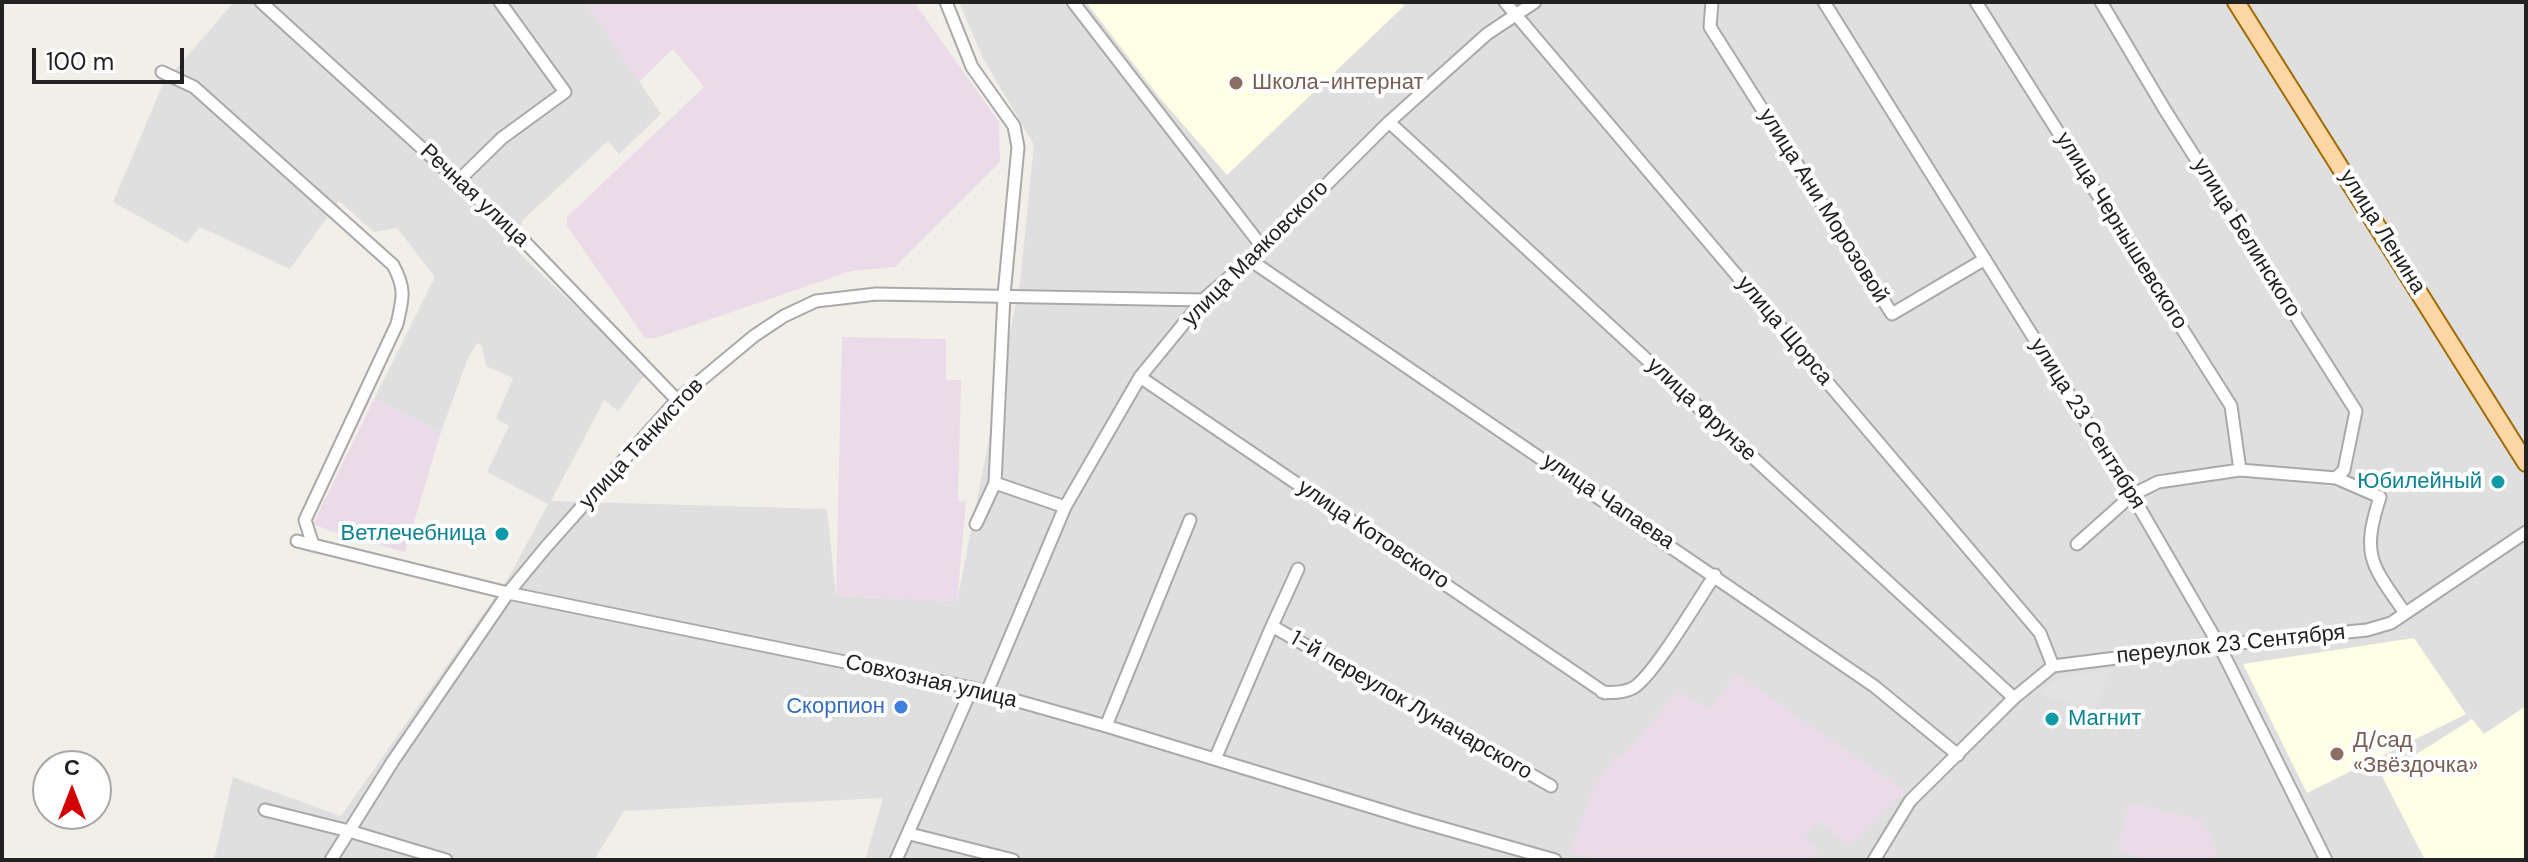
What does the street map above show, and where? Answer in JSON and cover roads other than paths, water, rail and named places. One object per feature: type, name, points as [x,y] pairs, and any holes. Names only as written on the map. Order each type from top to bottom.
[{"type":"main road","name":"улица Ленина","points":[[2236,2],[2526,463]]},
{"type":"street","name":"Речная улица","points":[[261,2],[523,240],[677,400]]},
{"type":"street","points":[[459,180],[502,138],[565,92],[500,2]]},
{"type":"street","points":[[946,2],[972,67],[1014,126],[1018,147],[1004,295],[995,483],[976,524]]},
{"type":"street","points":[[1073,2],[1263,248]]},
{"type":"street","name":"улица Щорса","points":[[1505,2],[2040,633],[2053,666]]},
{"type":"street","name":"улица Маяковского","points":[[987,692],[1065,507],[1140,377],[1203,300],[1263,248],[1389,122],[1487,34],[1535,2]]},
{"type":"street","name":"улица Ани Морозовой","points":[[1712,2],[1710,27],[1892,314],[1985,259]]},
{"type":"street","name":"улица 23 Сентября","points":[[1824,2],[2132,495],[2219,645],[2326,860]]},
{"type":"street","name":"улица Чернышевского","points":[[1976,2],[2231,406],[2240,470]]},
{"type":"street","name":"улица Белинского","points":[[2101,2],[2165,110],[2356,411],[2344,470],[2336,478]]},
{"type":"street","points":[[162,72],[194,87],[393,265],[399,277],[404,293],[397,324],[305,520],[313,545]]},
{"type":"street","name":"улица Фрунзе","points":[[1389,122],[2014,698]]},
{"type":"street","name":"улица Чапаева","points":[[1250,260],[1874,686],[1958,755]]},
{"type":"street","name":"улица Танкистов","points":[[331,860],[393,761],[508,593],[546,547],[677,400],[754,336],[784,316],[816,301],[876,294],[1203,300]]},
{"type":"street","name":"улица Котовского","points":[[1140,377],[1604,692],[1617,693],[1635,687],[1653,669],[1715,575]]},
{"type":"street","points":[[2077,544],[2132,495],[2158,482],[2240,470],[2336,478],[2380,497],[2369,542],[2374,568],[2405,613]]},
{"type":"street","points":[[995,483],[1065,507]]},
{"type":"street","points":[[1106,726],[1190,520]]},
{"type":"street","name":"переулок 23 Сентября","points":[[2053,666],[2367,630],[2391,623],[2526,532]]},
{"type":"street","name":"Совхозная улица","points":[[297,541],[508,593],[972,688],[1555,860]]},
{"type":"street","name":"1-й переулок Луначарского","points":[[1215,759],[1298,569]]},
{"type":"street","name":"1-й переулок Луначарского","points":[[1272,626],[1551,786]]},
{"type":"street","points":[[1874,860],[1910,801],[2014,698],[2053,666]]},
{"type":"street","points":[[896,860],[972,688]]},
{"type":"street","points":[[265,810],[446,860]]},
{"type":"street","points":[[910,834],[1013,860]]},
{"type":"place","name":"Школа-интернат","points":[[1236,83]]},
{"type":"place","name":"Юбилейный","points":[[2498,482]]},
{"type":"place","name":"Ветлечебница","points":[[502,534]]},
{"type":"place","name":"Скорпион","points":[[901,707]]},
{"type":"place","name":"Магнит","points":[[2052,719]]},
{"type":"place","name":"Д/сад «Звёздочка»","points":[[2337,754]]}]
